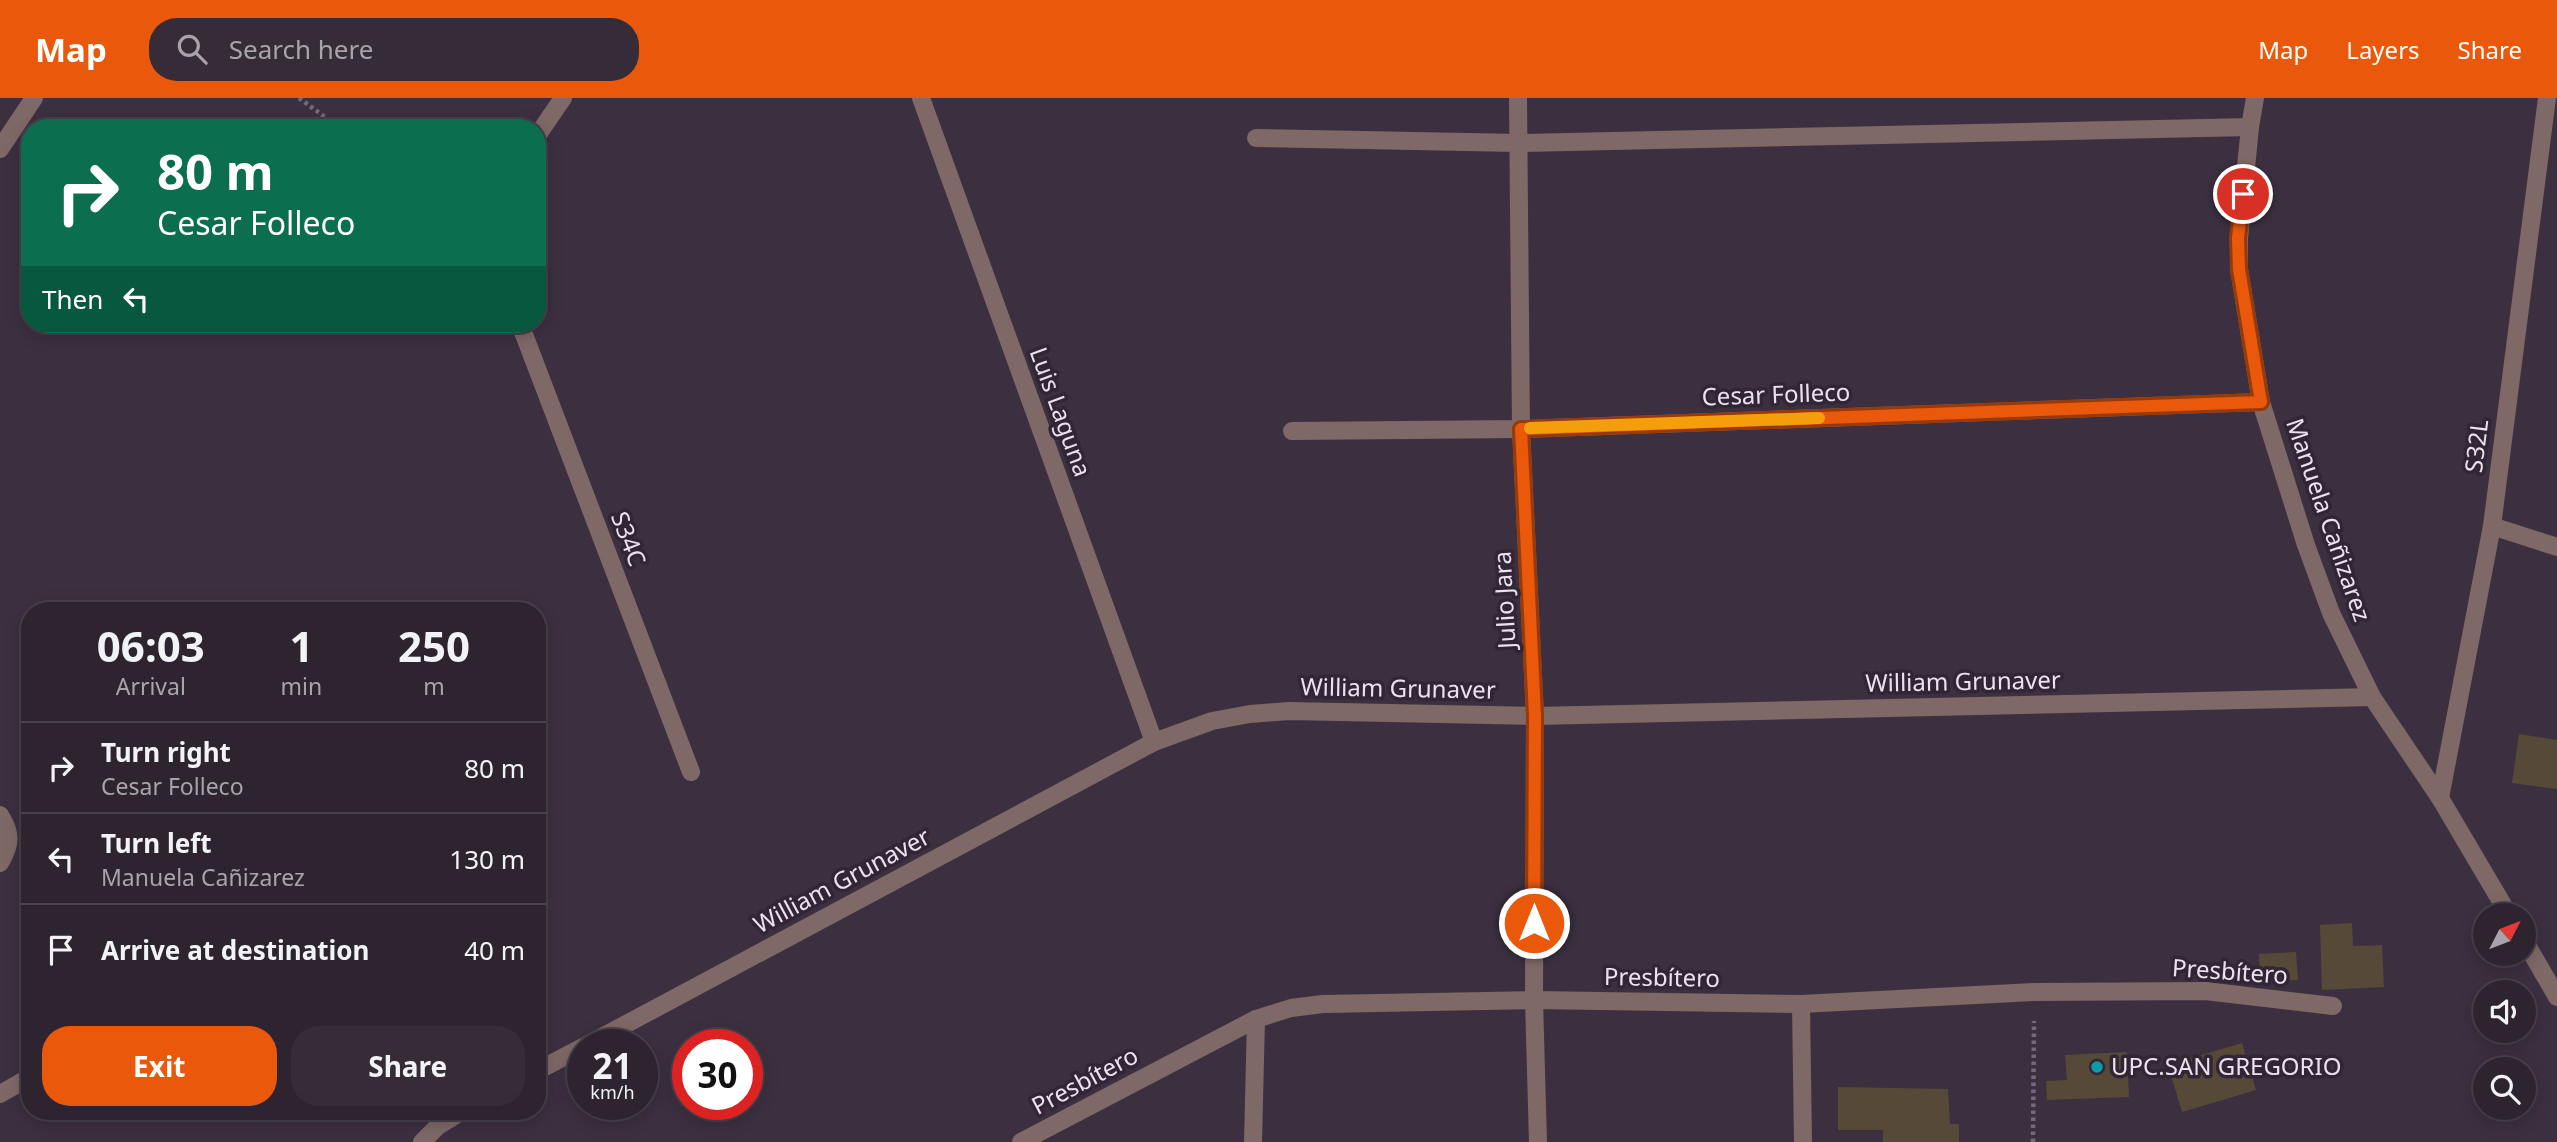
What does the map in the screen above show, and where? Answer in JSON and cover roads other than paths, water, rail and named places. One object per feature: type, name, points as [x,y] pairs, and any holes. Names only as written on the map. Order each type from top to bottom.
[{"type":"street","points":[[0,149],[34,98]]},
{"type":"street","points":[[546,123],[563,98]]},
{"type":"street","name":"Luis Laguna","points":[[921,98],[1154,742]]},
{"type":"street","name":"Julio Jara","points":[[1518,98],[1521,429],[1535,716],[1534,1000],[1538,1142]]},
{"type":"street","name":"Manuela Cañizarez","points":[[2255,98],[2238,238],[2239,269],[2261,402],[2306,545],[2331,613],[2372,697],[2440,798],[2502,903]]},
{"type":"street","name":"S32L","points":[[2440,798],[2492,527],[2547,98]]},
{"type":"street","points":[[1255,138],[1518,143],[2250,127]]},
{"type":"street","name":"S34C","points":[[523,333],[691,772]]},
{"type":"street","name":"Cesar Folleco","points":[[1292,431],[1521,429],[2261,402]]},
{"type":"street","points":[[2492,527],[2557,547]]},
{"type":"street","name":"William Grunaver","points":[[617,1029],[1154,742],[1212,721],[1289,711],[1535,716],[2372,697]]},
{"type":"street","points":[[0,815],[8,831],[9,847],[0,863]]},
{"type":"street","points":[[2536,961],[2557,997]]},
{"type":"street","name":"Presbítero","points":[[1021,1142],[1256,1018],[1291,1008],[1323,1004],[1534,1000],[1801,1004],[2034,992],[2205,991],[2333,1006]]},
{"type":"street","points":[[1801,1004],[1804,1142]]},
{"type":"street","points":[[1254,1142],[1256,1018]]},
{"type":"street","name":"William Grunaver","points":[[546,1066],[567,1055]]},
{"type":"street","points":[[0,1094],[21,1082]]},
{"type":"street","points":[[422,1142],[448,1120]]},
{"type":"place","name":"UPC.SAN GREGORIO","points":[[2097,1067]]}]
